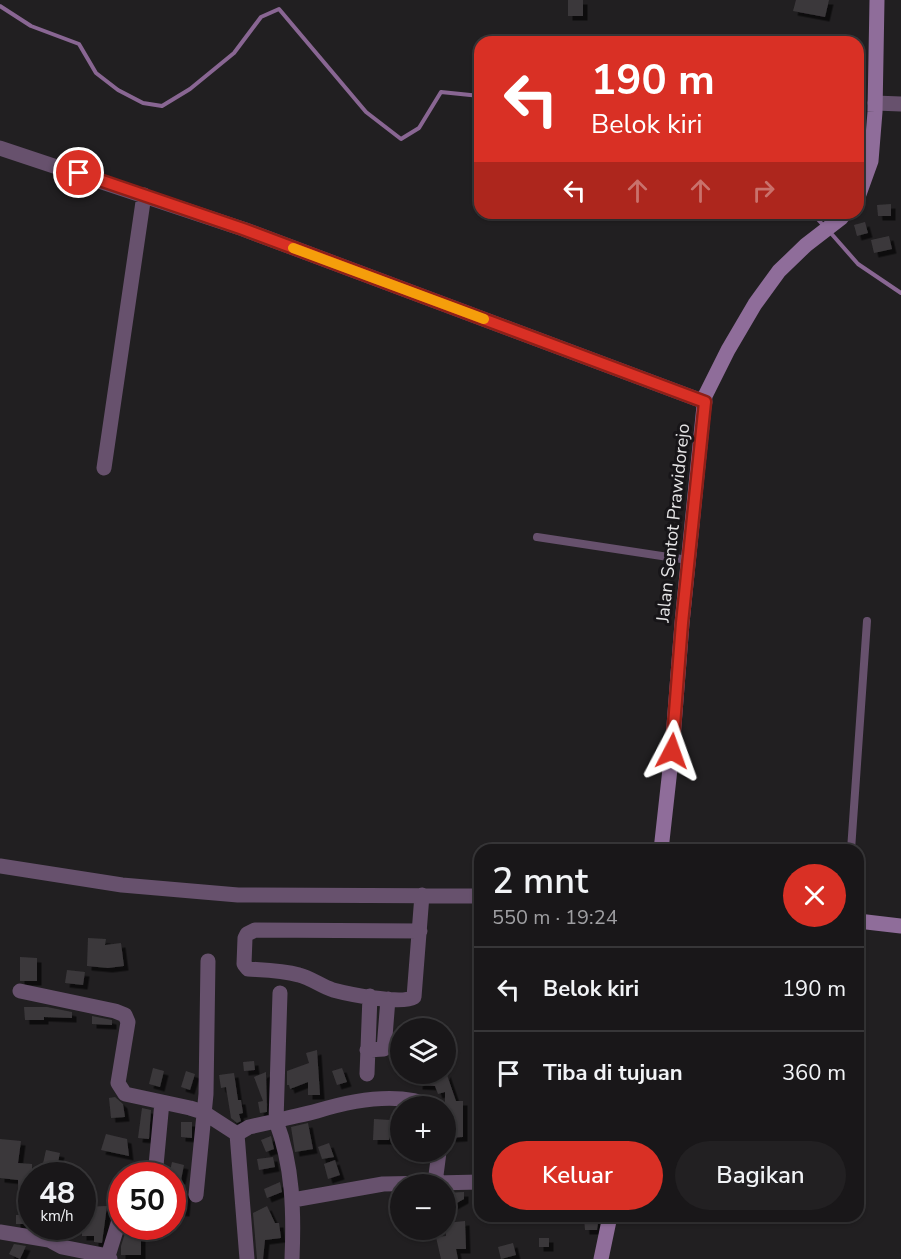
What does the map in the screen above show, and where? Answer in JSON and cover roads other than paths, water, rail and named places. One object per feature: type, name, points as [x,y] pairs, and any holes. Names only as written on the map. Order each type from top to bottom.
[{"type":"main road","points":[[864,180],[871,161],[875,103],[877,0]]},
{"type":"main road","name":"Jalan Sentot Prawidorejo","points":[[662,844],[705,402],[714,377],[755,304],[779,271],[839,219]]},
{"type":"main road","points":[[864,918],[901,926]]},
{"type":"main road","points":[[601,1259],[609,1222]]},
{"type":"street","points":[[875,103],[901,104]]},
{"type":"street","points":[[0,148],[243,229],[705,402]]},
{"type":"street","points":[[104,468],[144,195]]},
{"type":"street","points":[[0,866],[122,885],[238,895],[474,896]]},
{"type":"street","points":[[420,931],[255,930],[247,934],[244,964],[249,969],[275,970],[301,976],[333,990],[388,999],[406,1000],[414,997],[420,931],[422,895]]},
{"type":"street","points":[[196,1195],[208,1053],[208,961]]},
{"type":"street","points":[[20,991],[125,1015],[128,1022],[119,1087],[125,1094],[203,1112],[237,1134]]},
{"type":"street","points":[[280,993],[276,1121],[288,1167],[293,1200],[292,1259]]},
{"type":"street","points":[[367,1074],[370,996]]},
{"type":"street","points":[[367,1050],[384,1049],[388,999]]},
{"type":"street","points":[[237,1134],[249,1127],[336,1104],[390,1099]]},
{"type":"street","points":[[156,1162],[162,1102]]},
{"type":"street","points":[[237,1134],[247,1259]]},
{"type":"street","points":[[456,1183],[474,1182]]},
{"type":"street","points":[[293,1200],[390,1184]]},
{"type":"street","points":[[0,1232],[18,1232]]},
{"type":"street","points":[[56,1240],[62,1247],[109,1257],[114,1240]]},
{"type":"lane","points":[[537,537],[688,560]]},
{"type":"lane","points":[[851,844],[867,621]]},
{"type":"waterway","points":[[0,6],[31,26],[79,44],[96,73],[118,90],[143,103],[162,106],[190,89],[234,53],[261,17],[279,9],[366,112],[401,139],[419,128],[441,92],[474,95]]},
{"type":"waterway","points":[[818,219],[824,226]]},
{"type":"waterway","points":[[829,231],[858,264],[901,293]]}]
